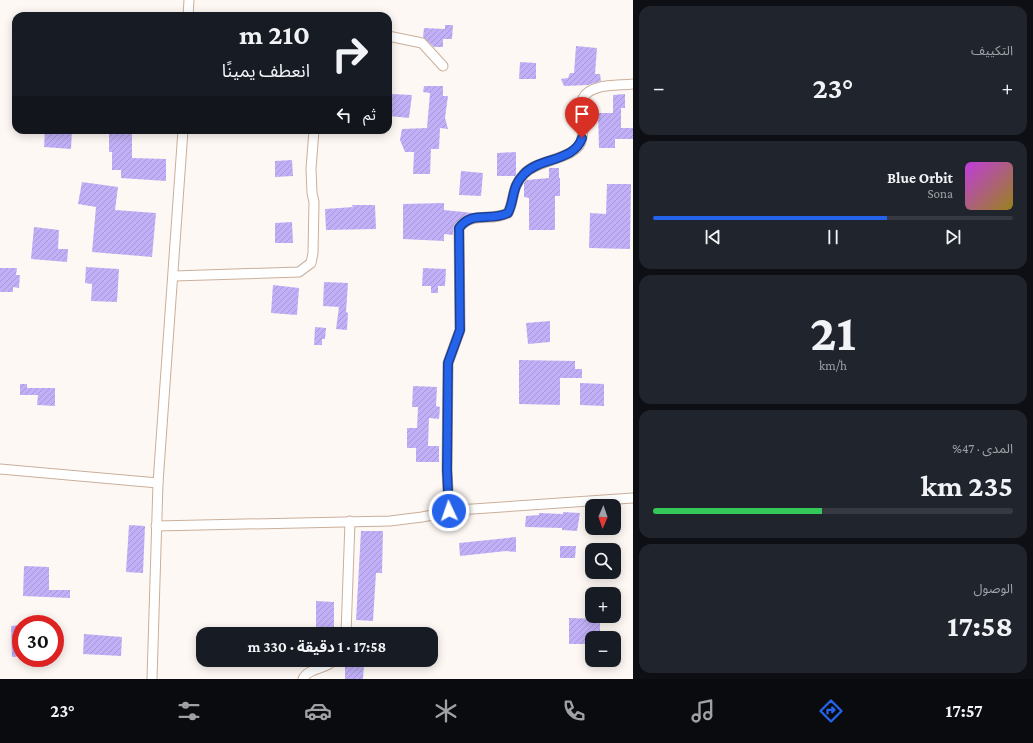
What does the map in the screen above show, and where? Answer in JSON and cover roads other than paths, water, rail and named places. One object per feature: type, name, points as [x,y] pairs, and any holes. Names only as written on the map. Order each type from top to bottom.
[{"type":"street","points":[[188,12],[189,0]]},
{"type":"street","points":[[392,37],[422,43],[443,66]]},
{"type":"street","points":[[449,511],[447,470],[448,363],[460,330],[459,228],[463,222],[470,218],[502,216],[508,213],[512,207],[511,198],[516,184],[524,173],[534,166],[576,150],[582,138],[583,98],[586,92],[594,88],[633,84]]},
{"type":"street","points":[[152,679],[158,483],[184,134]]},
{"type":"street","points":[[174,276],[299,272],[311,263],[313,253],[315,209],[312,193],[311,169],[314,134]]},
{"type":"street","points":[[0,469],[158,483]]},
{"type":"street","points":[[156,526],[223,526],[390,521],[422,517],[449,511],[633,498]]},
{"type":"street","points":[[346,627],[350,521]]},
{"type":"street","points":[[303,679],[306,674],[326,667]]}]
